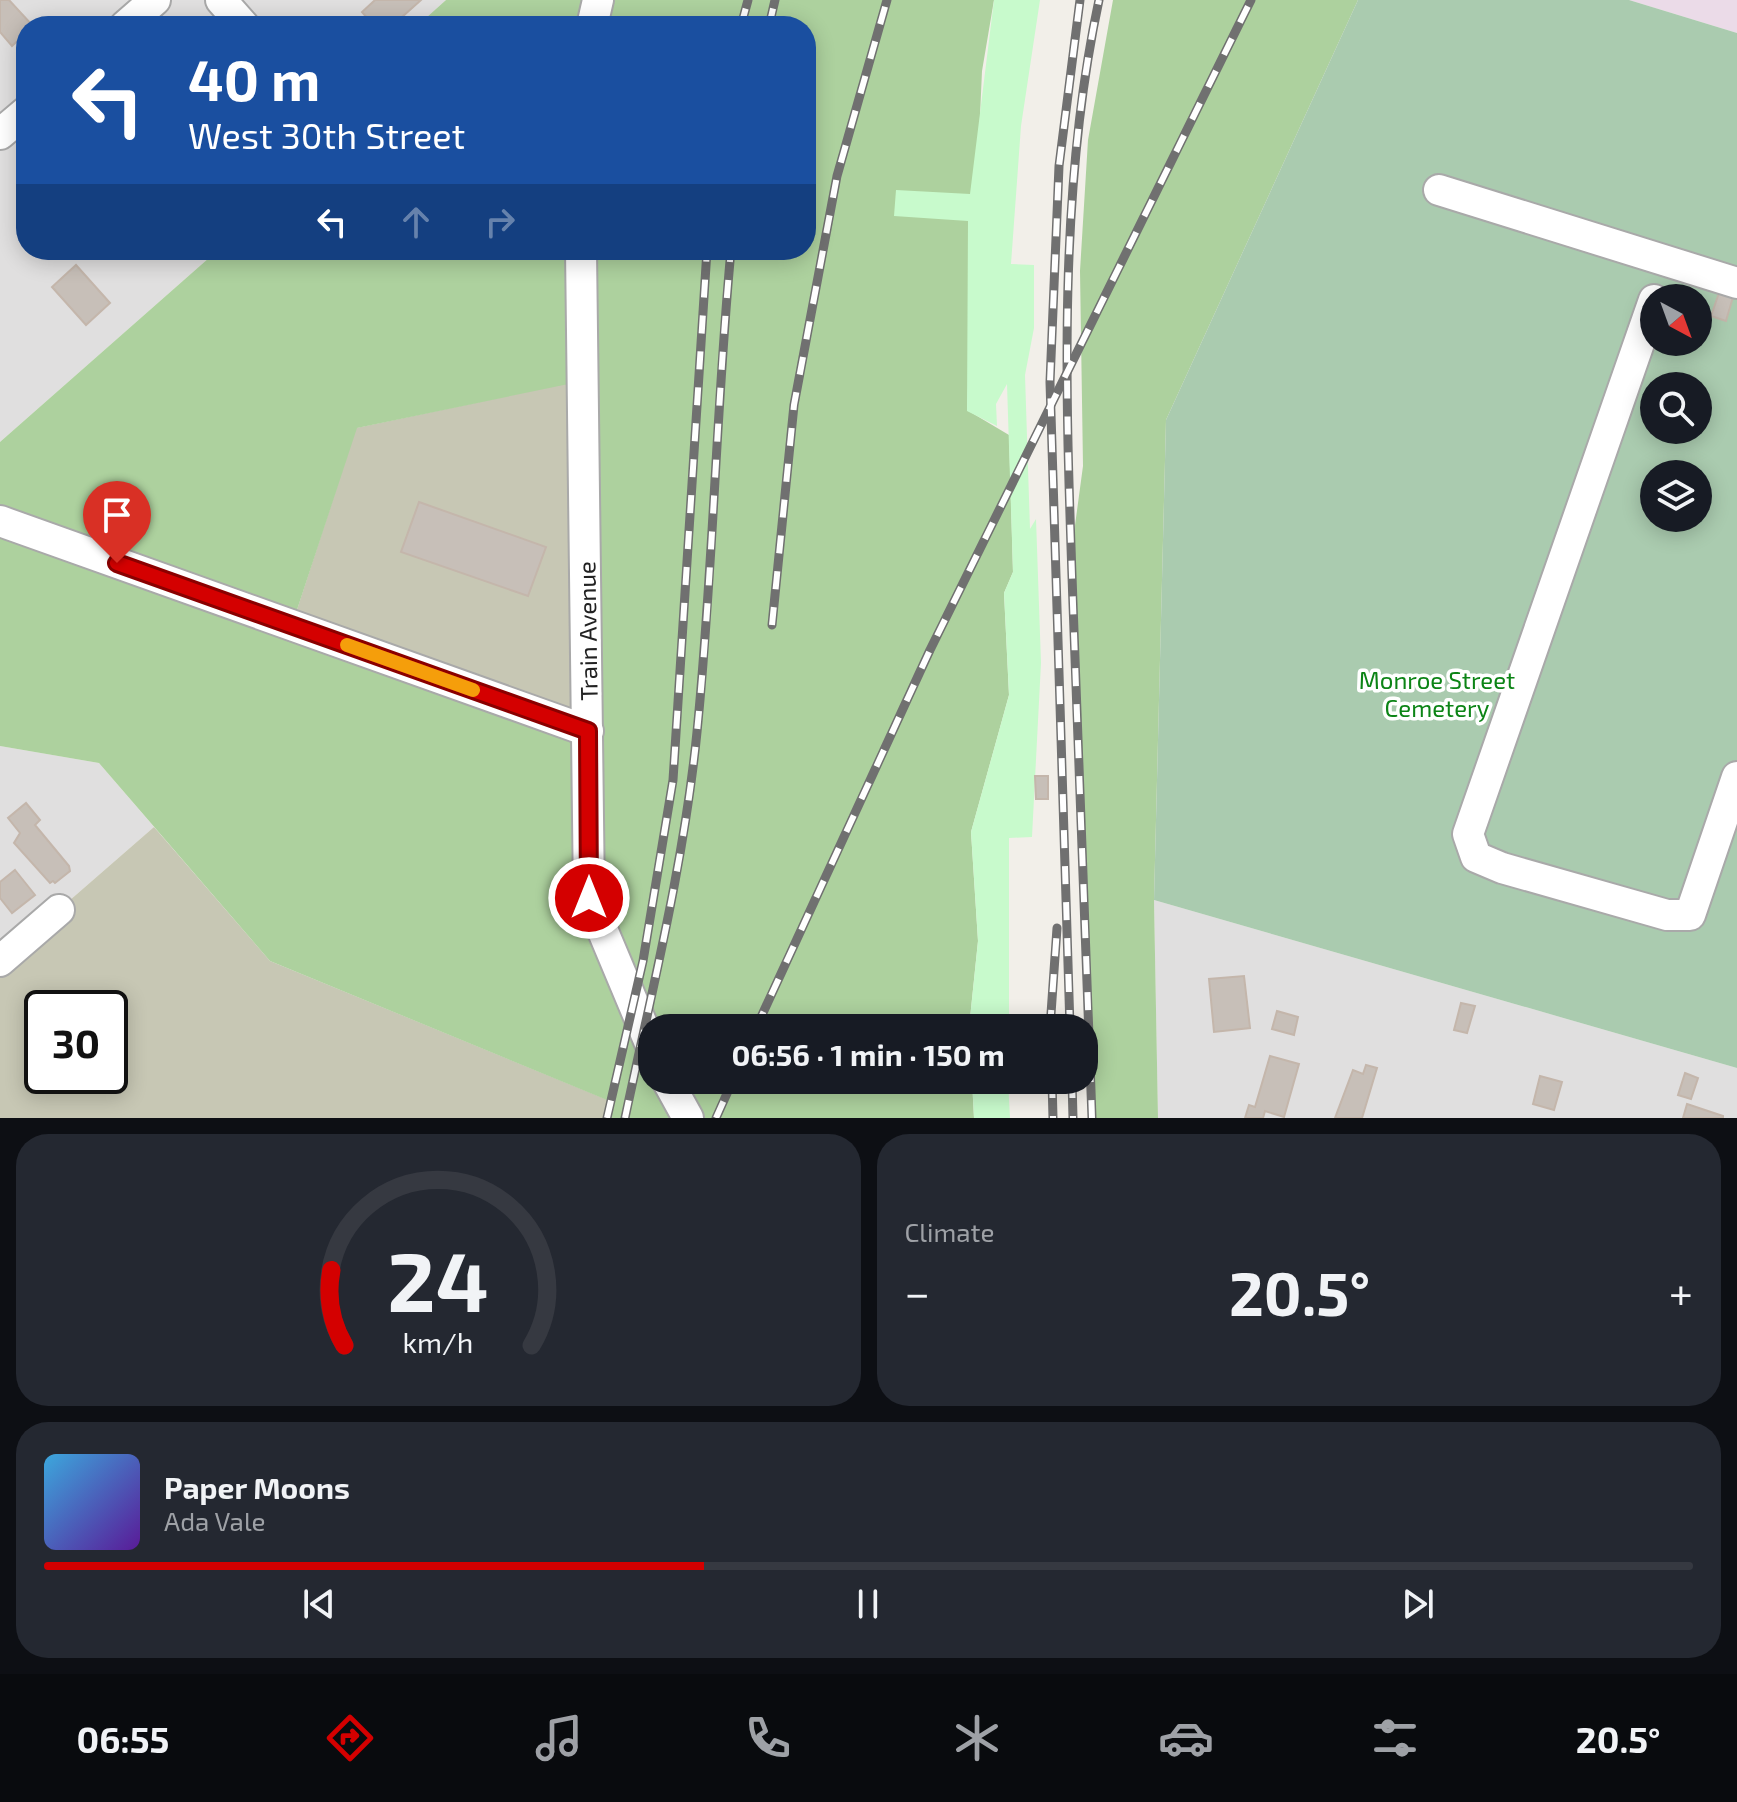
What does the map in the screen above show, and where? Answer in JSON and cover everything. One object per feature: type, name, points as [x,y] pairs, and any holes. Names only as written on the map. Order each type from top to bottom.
[{"type":"street","points":[[137,16],[155,0]]},
{"type":"street","points":[[221,0],[235,16]]},
{"type":"street","points":[[0,134],[16,120]]},
{"type":"street","points":[[1439,190],[1737,283]]},
{"type":"street","name":"Train Avenue","points":[[581,260],[589,898],[638,1015]]},
{"type":"street","points":[[1659,284],[1667,261]]},
{"type":"street","points":[[1640,339],[1468,834],[1476,857],[1502,868],[1667,915],[1690,915],[1737,777]]},
{"type":"street","points":[[0,521],[588,731]]},
{"type":"street","points":[[0,961],[59,910]]},
{"type":"street","points":[[675,1094],[688,1118]]},
{"type":"shaded area","points":[[0,0],[446,0],[428,16],[16,16],[16,260],[207,260],[0,442]]},
{"type":"shaded area","points":[[1629,0],[1737,0],[1737,33]]},
{"type":"shaded area","points":[[583,380],[588,731],[292,625],[356,428]]},
{"type":"shaded area","points":[[0,746],[99,763],[154,827],[0,961]]},
{"type":"shaded area","points":[[154,827],[270,961],[608,1100],[603,1118],[0,1118],[0,961]]},
{"type":"shaded area","points":[[1154,900],[1737,1068],[1737,1118],[1158,1118]]},
{"type":"green space","points":[[446,0],[994,0],[982,71],[967,410],[1009,435],[1013,572],[1004,593],[1009,695],[971,832],[978,941],[970,1014],[638,1014],[638,1094],[973,1094],[974,1118],[603,1118],[607,1100],[270,961],[99,763],[0,746],[0,442],[207,260],[816,260],[816,16],[428,16]],"holes":[[[583,381],[588,730],[292,625],[357,428]]]},
{"type":"green space","points":[[994,0],[1040,0],[1021,126],[1011,264],[1034,265],[1034,328],[1025,375],[1030,529],[1036,519],[1041,663],[1032,837],[1009,838],[1009,1014],[970,1014],[978,941],[971,832],[1009,695],[1004,593],[1013,572],[1007,384],[996,404],[997,426],[967,411],[968,221],[894,216],[896,190],[970,194]]},
{"type":"green space","points":[[1113,0],[1358,0],[1166,420],[1154,900],[1158,1118],[1092,1118],[1091,1094],[1098,1094],[1098,1014],[1088,1014],[1071,555],[1083,466],[1080,271],[1088,140]]},
{"type":"green space","name":"Monroe Street Cemetery","points":[[1358,0],[1629,0],[1737,33],[1737,1068],[1154,900],[1166,420]]},
{"type":"green space","points":[[973,1094],[1009,1094],[1010,1118],[974,1118]]},
{"type":"building","points":[[0,0],[9,0],[24,16],[16,16],[16,42],[12,46],[0,32]]},
{"type":"building","points":[[375,0],[421,0],[403,16],[365,16],[362,12]]},
{"type":"building","points":[[76,265],[110,303],[86,325],[52,287]]},
{"type":"building","points":[[1719,293],[1733,297],[1726,321],[1712,316]]},
{"type":"building","points":[[419,502],[546,547],[528,596],[401,552]]},
{"type":"building","points":[[1035,776],[1048,776],[1048,799],[1036,799]]},
{"type":"building","points":[[26,803],[40,820],[35,825],[69,866],[70,871],[55,883],[50,883],[14,843],[20,833],[8,818]]},
{"type":"building","points":[[15,870],[35,895],[12,913],[0,898],[0,882]]},
{"type":"building","points":[[1244,976],[1250,1028],[1214,1032],[1209,979]]},
{"type":"building","points":[[1461,1003],[1475,1006],[1467,1033],[1454,1030]]},
{"type":"building","points":[[1277,1011],[1298,1017],[1294,1035],[1272,1029]]},
{"type":"building","points":[[1270,1056],[1299,1064],[1284,1117],[1265,1111],[1263,1118],[1245,1118],[1249,1105],[1255,1107]]},
{"type":"building","points":[[1366,1065],[1377,1068],[1362,1118],[1335,1118],[1353,1070],[1363,1074]]},
{"type":"building","points":[[1685,1073],[1698,1078],[1691,1099],[1678,1095]]},
{"type":"building","points":[[1540,1076],[1562,1082],[1554,1110],[1533,1104]]},
{"type":"building","points":[[1687,1104],[1723,1116],[1723,1118],[1683,1118]]},
{"type":"railway","points":[[744,16],[748,0]]},
{"type":"railway","points":[[771,16],[775,0]]},
{"type":"railway","points":[[772,625],[794,405],[837,176],[887,0]]},
{"type":"railway","points":[[1070,1014],[1050,382],[1059,166],[1080,0]]},
{"type":"railway","points":[[1092,1118],[1067,377],[1070,225],[1076,149],[1099,0]]},
{"type":"railway","points":[[762,1014],[930,650],[1251,0]]},
{"type":"railway","points":[[607,1118],[643,961],[673,780],[706,260]]},
{"type":"railway","points":[[625,1118],[666,926],[691,781],[707,612],[730,260]]},
{"type":"railway","points":[[1051,1014],[1057,928]]},
{"type":"railway","points":[[716,1118],[727,1094]]},
{"type":"railway","points":[[1052,1094],[1053,1118]]},
{"type":"railway","points":[[1072,1094],[1073,1118]]},
{"type":"slow traffic","points":[[347,645],[473,690]]},
{"type":"route","points":[[117,563],[588,731],[589,898]]}]
